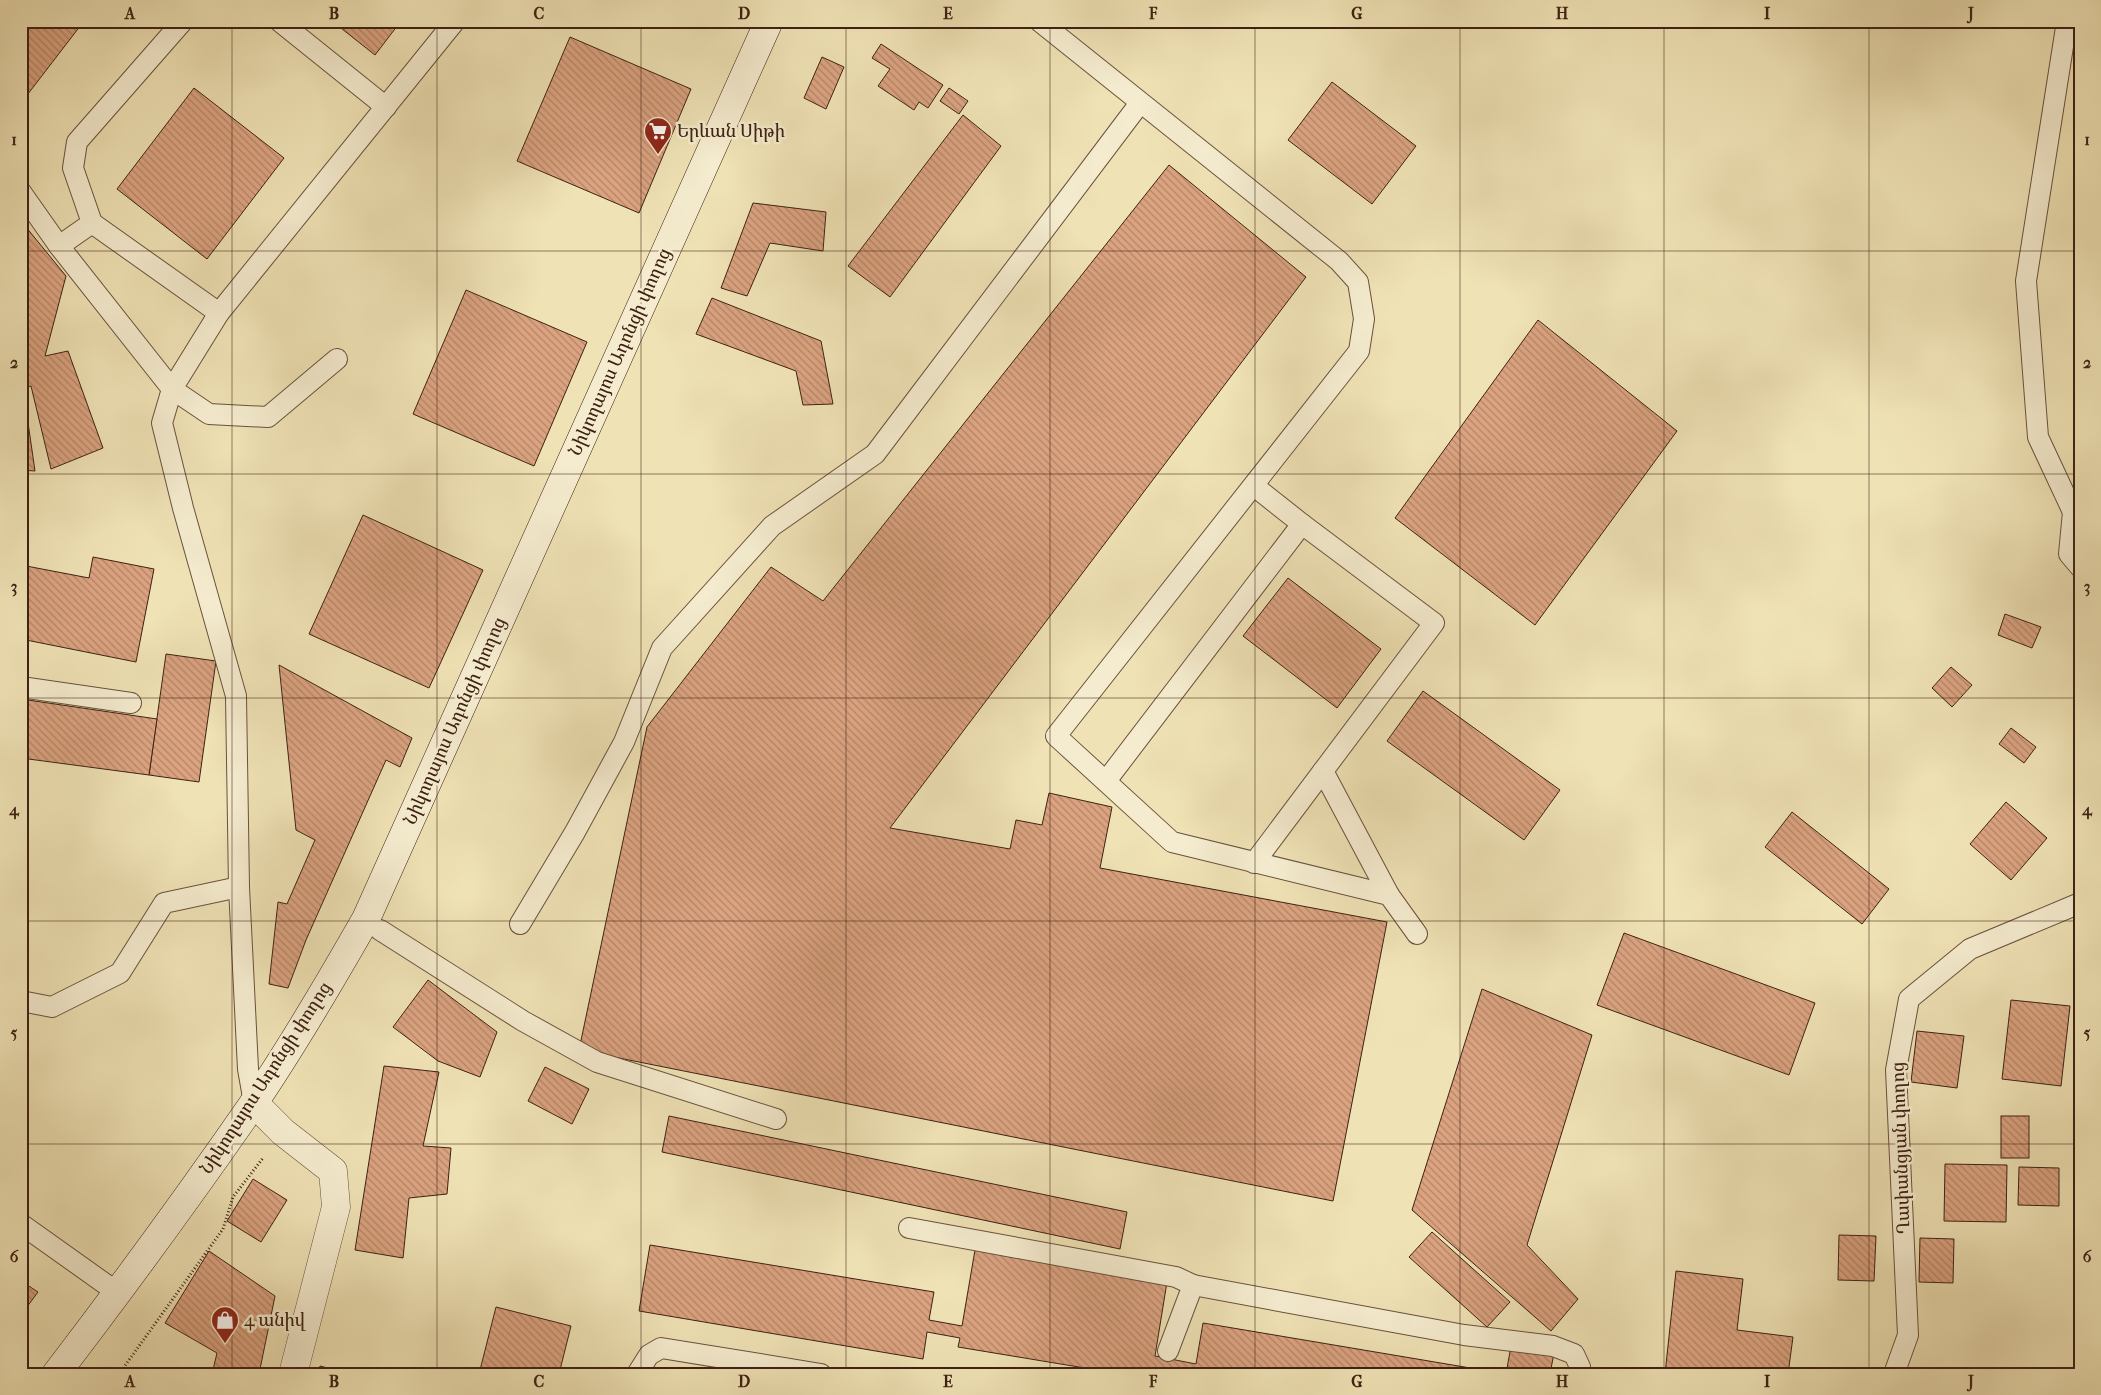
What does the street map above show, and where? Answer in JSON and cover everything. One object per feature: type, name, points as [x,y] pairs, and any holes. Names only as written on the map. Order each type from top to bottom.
[{"type":"street","name":"Նիկողայոս Ադոնցի փողոց","points":[[56,1374],[335,1006],[380,930],[752,79],[769,21]]},
{"type":"street","name":"Նիկողայոս Ադոնցի փողոց","points":[[78,1374],[132,1302],[259,1108],[366,919],[752,79],[788,21]]},
{"type":"street","points":[[259,1108],[284,1132],[333,1171],[336,1207],[293,1374]]},
{"type":"lane","points":[[182,21],[77,142],[73,168],[92,223],[219,313]]},
{"type":"lane","points":[[279,21],[386,107]]},
{"type":"lane","points":[[259,1108],[248,1069],[239,887],[236,696],[183,508],[162,423],[172,389],[219,313],[455,21]]},
{"type":"lane","points":[[1038,21],[1339,261],[1358,282],[1364,320],[1359,351],[1056,736],[1172,842],[1389,895]]},
{"type":"lane","points":[[2067,21],[2026,281],[2038,437],[2076,509],[2069,554],[2080,567]]},
{"type":"lane","points":[[520,924],[575,832],[624,742],[662,648],[772,526],[875,454],[1140,103]]},
{"type":"lane","points":[[21,192],[59,246],[172,389],[209,414],[268,417],[338,359]]},
{"type":"lane","points":[[59,246],[92,223]]},
{"type":"lane","points":[[1254,486],[1434,623],[1254,862]]},
{"type":"lane","points":[[1106,781],[1302,524]]},
{"type":"lane","points":[[21,687],[130,703]]},
{"type":"lane","points":[[1323,771],[1389,895],[1417,934]]},
{"type":"lane","points":[[21,1001],[52,1007],[120,973],[164,903],[239,887]]},
{"type":"lane","name":"Ղափանցյան փողոց","points":[[1894,1374],[1908,1335],[1896,1070],[1908,999],[1970,949],[2080,903]]},
{"type":"lane","points":[[380,930],[523,1021],[597,1062],[776,1119]]},
{"type":"lane","points":[[21,1224],[118,1292]]},
{"type":"lane","points":[[908,1228],[1176,1277],[1193,1285],[1464,1335],[1553,1346],[1574,1354],[1580,1367],[1579,1374]]},
{"type":"lane","points":[[1168,1351],[1193,1285]]},
{"type":"lane","points":[[637,1374],[649,1355],[661,1348],[821,1374]]},
{"type":"path","points":[[118,1374],[223,1229],[233,1197],[284,1132]]},
{"type":"building","points":[[21,21],[84,21],[21,103]]},
{"type":"building","points":[[332,21],[401,21],[375,55]]},
{"type":"building","points":[[570,37],[691,89],[639,213],[517,161]]},
{"type":"building","points":[[881,44],[943,85],[928,108],[919,102],[914,110],[878,86],[890,69],[872,58]]},
{"type":"building","points":[[822,57],[844,67],[826,109],[804,98]]},
{"type":"building","points":[[1332,82],[1416,146],[1372,204],[1288,140]]},
{"type":"building","points":[[194,88],[284,158],[207,259],[117,189]]},
{"type":"building","points":[[949,88],[968,101],[959,114],[940,101]]},
{"type":"building","points":[[963,115],[1001,146],[890,297],[848,266]]},
{"type":"building","points":[[1169,165],[1306,277],[890,828],[1010,849],[1016,820],[1042,825],[1049,793],[1112,807],[1100,868],[1387,922],[1333,1201],[579,1050],[647,727],[771,567],[823,601]]},
{"type":"building","points":[[753,203],[826,212],[823,251],[770,243],[747,296],[721,288]]},
{"type":"building","points":[[21,221],[66,276],[45,356],[68,351],[103,448],[51,469],[31,386],[23,388],[35,471],[21,470]]},
{"type":"building","points":[[466,290],[587,342],[534,466],[413,414]]},
{"type":"building","points":[[712,298],[821,341],[833,404],[803,405],[796,371],[696,334]]},
{"type":"building","points":[[1538,320],[1677,431],[1535,625],[1395,518]]},
{"type":"building","points":[[363,515],[483,570],[429,688],[309,634]]},
{"type":"building","points":[[93,557],[154,569],[136,662],[21,639],[21,565],[89,578]]},
{"type":"building","points":[[1288,578],[1381,649],[1337,708],[1243,636]]},
{"type":"building","points":[[2005,614],[2041,627],[2032,648],[1998,635]]},
{"type":"building","points":[[166,654],[216,661],[199,782],[149,775]]},
{"type":"building","points":[[279,665],[412,738],[400,767],[386,760],[306,940],[288,988],[269,984],[278,902],[287,904],[315,840],[296,830]]},
{"type":"building","points":[[1951,667],[1972,685],[1952,707],[1932,688]]},
{"type":"building","points":[[1423,691],[1560,790],[1524,840],[1387,741]]},
{"type":"building","points":[[21,699],[157,719],[149,775],[21,758]]},
{"type":"building","points":[[2011,728],[2036,747],[2024,763],[1999,744]]},
{"type":"building","points":[[2080,737],[2080,749],[2074,745]]},
{"type":"building","points":[[2006,802],[2047,838],[2011,880],[1970,844]]},
{"type":"building","points":[[1792,812],[1889,889],[1862,924],[1765,847]]},
{"type":"building","points":[[1624,933],[1815,1003],[1789,1075],[1597,1005]]},
{"type":"building","points":[[428,980],[497,1032],[480,1077],[438,1061],[393,1027]]},
{"type":"building","points":[[1482,989],[1592,1035],[1527,1245],[1578,1299],[1551,1331],[1412,1210]]},
{"type":"building","points":[[2011,1000],[2070,1006],[2061,1086],[2002,1079]]},
{"type":"building","points":[[1917,1031],[1964,1036],[1957,1088],[1911,1082]]},
{"type":"building","points":[[384,1066],[439,1072],[423,1146],[451,1148],[447,1194],[409,1198],[403,1258],[355,1250]]},
{"type":"building","points":[[545,1067],[589,1089],[572,1124],[528,1101]]},
{"type":"building","points":[[669,1116],[1127,1212],[1120,1249],[662,1152]]},
{"type":"building","points":[[2001,1116],[2029,1116],[2029,1158],[2001,1158]]},
{"type":"building","points":[[1945,1164],[2007,1165],[2006,1222],[1944,1221]]},
{"type":"building","points":[[2019,1167],[2059,1168],[2059,1206],[2018,1205]]},
{"type":"building","points":[[253,1179],[287,1200],[261,1242],[227,1221]]},
{"type":"building","points":[[1432,1232],[1510,1302],[1487,1327],[1409,1257]]},
{"type":"building","points":[[1839,1235],[1876,1236],[1874,1281],[1838,1280]]},
{"type":"building","points":[[1920,1238],[1954,1239],[1953,1283],[1919,1282]]},
{"type":"building","points":[[650,1245],[934,1292],[929,1320],[962,1326],[975,1250],[1167,1282],[1155,1356],[1196,1364],[1203,1323],[1506,1374],[1183,1374],[1153,1368],[1152,1374],[1121,1374],[958,1347],[960,1338],[927,1332],[923,1359],[639,1311]]},
{"type":"building","points":[[209,1251],[275,1296],[259,1374],[212,1374],[217,1353],[165,1323]]},
{"type":"building","points":[[1676,1271],[1743,1279],[1737,1330],[1793,1337],[1788,1374],[1665,1374]]},
{"type":"building","points":[[21,1281],[38,1292],[21,1315]]},
{"type":"building","points":[[496,1307],[571,1326],[559,1374],[479,1374]]},
{"type":"building","points":[[1511,1346],[1554,1353],[1550,1374],[1506,1374]]},
{"type":"building","points":[[320,1366],[351,1374],[318,1374]]},
{"type":"place","name":"Երևան Սիթի","points":[[658,155]]},
{"type":"place","name":"4 անիվ","points":[[225,1344]]}]
